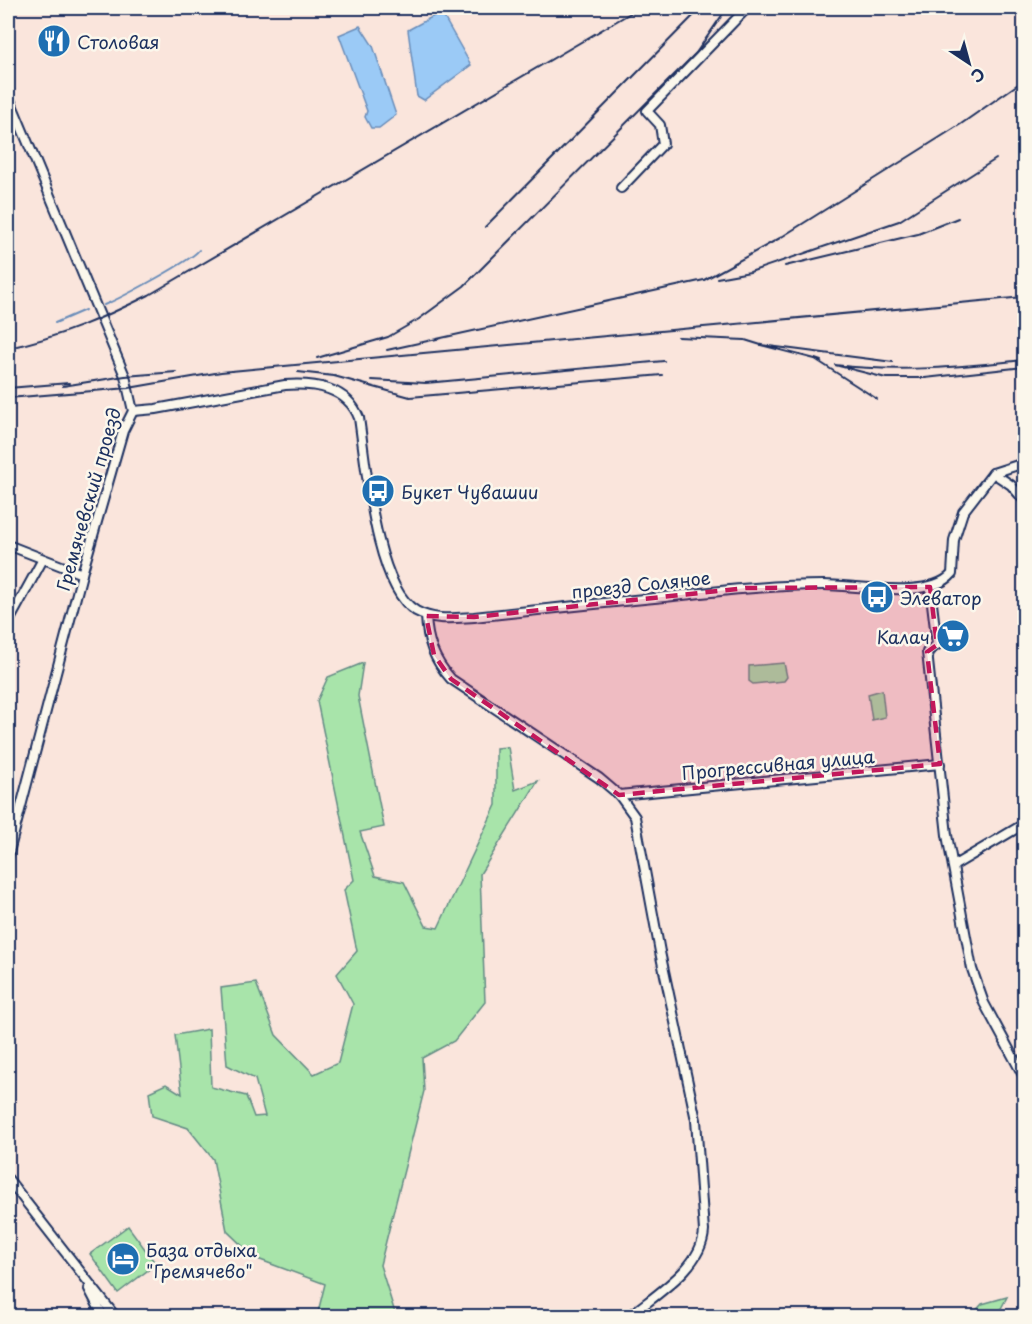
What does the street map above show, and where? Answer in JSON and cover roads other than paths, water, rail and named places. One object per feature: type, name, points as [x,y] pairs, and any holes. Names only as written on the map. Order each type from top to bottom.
[{"type":"street","points":[[621,188],[663,144],[660,125],[647,111],[747,8]]},
{"type":"street","name":"Гремячевский проезд","points":[[8,94],[125,376],[132,411],[123,431],[82,574],[8,856]]},
{"type":"street","points":[[132,411],[156,409],[285,385],[303,384],[342,394],[354,405],[359,418],[377,530],[388,574],[406,603],[426,616],[427,631],[438,664],[451,679],[599,778],[620,795],[631,810],[638,825],[664,974],[688,1073],[696,1119],[704,1219],[703,1242],[697,1255],[630,1317]]},
{"type":"street","points":[[1024,463],[993,473],[963,512],[957,525],[952,574],[942,583],[930,587],[937,645],[927,652],[953,866],[972,969],[984,1003],[1024,1077]]},
{"type":"street","points":[[993,473],[1011,484],[1024,500]]},
{"type":"street","points":[[8,545],[82,574]]},
{"type":"street","points":[[8,624],[43,559]]},
{"type":"street","name":"проезд Соляное","points":[[426,616],[474,617],[746,588],[822,585],[914,589],[930,587]]},
{"type":"street","name":"Прогрессивная улица","points":[[620,795],[940,764]]},
{"type":"street","points":[[953,866],[1024,824]]},
{"type":"street","points":[[8,1179],[115,1317]]},
{"type":"street","points":[[86,1282],[103,1317]]},
{"type":"water","points":[[441,12],[471,65],[424,100],[417,96],[408,30]]},
{"type":"water","points":[[360,26],[373,46],[396,115],[379,128],[371,128],[365,117],[367,111],[339,35]]},
{"type":"waterway","points":[[104,305],[170,270],[199,250]]},
{"type":"waterway","points":[[55,323],[85,310]]},
{"type":"railway","points":[[8,348],[45,339],[80,326],[149,295],[639,8]]},
{"type":"railway","points":[[485,227],[701,8]]},
{"type":"railway","points":[[317,358],[388,337],[419,319],[464,286],[696,53],[727,8]]},
{"type":"railway","points":[[387,350],[704,280],[780,238],[961,124],[1024,80]]},
{"type":"railway","points":[[717,278],[750,272],[899,221],[996,159]]},
{"type":"railway","points":[[785,266],[918,234],[958,218]]},
{"type":"railway","points":[[8,398],[129,388],[221,372],[1024,297]]},
{"type":"railway","points":[[678,337],[745,340],[761,345]]},
{"type":"railway","points":[[815,359],[761,345],[893,362]]},
{"type":"railway","points":[[821,361],[815,359],[877,399]]},
{"type":"railway","points":[[1024,360],[906,369],[835,365],[886,378],[925,378],[1024,367]]},
{"type":"railway","points":[[372,380],[426,383],[664,361]]},
{"type":"railway","points":[[63,386],[125,376],[176,372]]},
{"type":"railway","points":[[298,372],[334,376],[410,397],[662,375]]},
{"type":"railway","points":[[8,388],[69,383]]},
{"type":"place","name":"Столовая","points":[[54,41]]},
{"type":"place","name":"Букет Чувашии","points":[[378,491]]},
{"type":"place","name":"Элеватор","points":[[877,597]]},
{"type":"place","name":"Калач","points":[[953,636]]},
{"type":"place","name":"База отдыха \"Гремячево\"","points":[[123,1259]]}]
